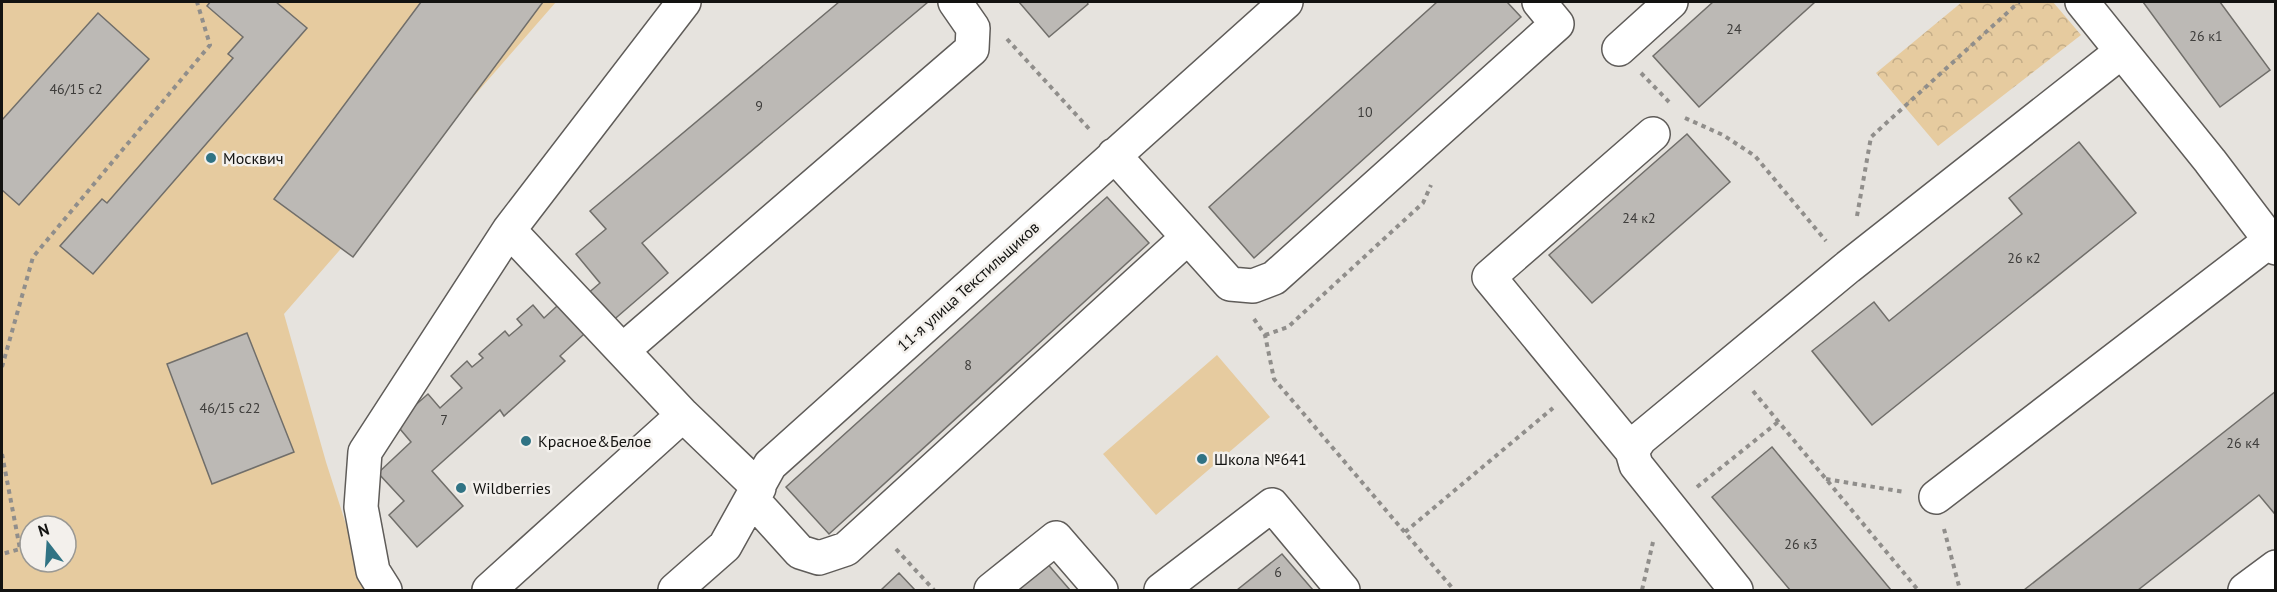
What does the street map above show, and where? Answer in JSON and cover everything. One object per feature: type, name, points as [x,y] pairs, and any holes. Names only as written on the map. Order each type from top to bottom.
[{"type":"street","points":[[385,591],[373,571],[361,507],[365,452],[509,230],[684,2]]},
{"type":"street","name":"11-я улица Текстильщиков","points":[[675,591],[725,546],[760,484],[1103,144],[1286,2]]},
{"type":"street","points":[[1103,144],[1230,284],[1253,286],[1274,278],[1557,24],[1539,2]]},
{"type":"street","points":[[1619,49],[1671,2]]},
{"type":"street","points":[[1936,497],[2274,242],[2082,2]]},
{"type":"street","points":[[623,350],[972,49],[964,15]]},
{"type":"street","points":[[1632,451],[1640,439],[1730,363],[2121,52]]},
{"type":"street","points":[[1653,134],[1489,277],[1632,451],[1636,465],[1736,591]]},
{"type":"street","points":[[509,230],[683,415],[760,484],[800,552],[819,558],[846,549],[1187,238]]},
{"type":"street","points":[[489,591],[683,415]]},
{"type":"street","points":[[1161,591],[1272,505],[1343,591]]},
{"type":"street","points":[[991,591],[1056,538],[1101,591]]},
{"type":"street","points":[[2245,591],[2276,567]]},
{"type":"path","points":[[2,367],[33,257],[210,45],[197,2]]},
{"type":"path","points":[[1848,267],[1871,137],[2019,2]]},
{"type":"path","points":[[964,15],[1001,32],[1103,144]]},
{"type":"path","points":[[1686,119],[1723,135],[1755,156],[1848,267]]},
{"type":"path","points":[[1265,335],[1274,378],[1454,591]]},
{"type":"path","points":[[1730,363],[1918,591]]},
{"type":"path","points":[[1405,532],[1579,386]]},
{"type":"path","points":[[1670,508],[1778,422]]},
{"type":"path","points":[[2,454],[20,549],[2,554]]},
{"type":"path","points":[[1825,479],[1936,497],[1959,591]]},
{"type":"path","points":[[873,524],[934,591]]},
{"type":"green space","name":"Москвич","points":[[2,2],[556,2],[284,314],[326,462],[367,590],[2,590]]},
{"type":"green space","points":[[1962,2],[2053,2],[2081,35],[1938,146],[1876,73]]},
{"type":"green space","points":[[1217,355],[1270,417],[1156,515],[1103,454]]},
{"type":"building","points":[[210,2],[276,2],[307,28],[93,274],[60,246],[102,199],[107,203],[233,58],[228,54],[243,37],[207,6]]},
{"type":"building","points":[[421,2],[543,2],[353,257],[274,199]]},
{"type":"building","points":[[839,2],[928,2],[642,243],[668,273],[610,323],[586,295],[600,283],[576,254],[606,229],[590,211]]},
{"type":"building","points":[[1019,2],[1087,2],[1088,4],[1049,37]]},
{"type":"building","points":[[1437,2],[1507,2],[1521,17],[1254,258],[1209,207]]},
{"type":"building","points":[[1713,2],[1815,2],[1699,107],[1653,56]]},
{"type":"building","points":[[2143,2],[2220,2],[2270,70],[2220,107]]},
{"type":"building","points":[[98,13],[149,59],[19,205],[2,190],[2,120]]},
{"type":"building","points":[[1687,134],[1730,182],[1592,303],[1549,255]]},
{"type":"building","points":[[2079,142],[2136,213],[1872,425],[1812,351],[1874,302],[1889,321],[2022,214],[2009,198]]},
{"type":"building","points":[[1107,197],[1149,243],[829,534],[786,487]]},
{"type":"building","points":[[568,296],[594,325],[560,356],[565,361],[504,416],[500,410],[432,471],[463,506],[417,547],[389,515],[404,501],[378,473],[411,442],[395,423],[428,394],[440,408],[462,388],[451,376],[467,361],[472,367],[483,358],[479,354],[505,331],[509,336],[522,325],[517,319],[533,305],[544,318]]},
{"type":"building","points":[[247,333],[294,452],[212,484],[167,364]]},
{"type":"building","points":[[2276,391],[2276,512],[2274,513],[2259,495],[2138,590],[2024,590]]},
{"type":"building","points":[[1772,447],[1891,590],[1790,590],[1712,497]]},
{"type":"building","points":[[1282,554],[1313,590],[1237,590]]},
{"type":"building","points":[[1045,561],[1070,590],[1009,590]]},
{"type":"building","points":[[899,573],[915,590],[881,590]]},
{"type":"place","name":"Москвич","points":[[211,158]]},
{"type":"place","name":"Красное&Белое","points":[[526,441]]},
{"type":"place","name":"Школа №641","points":[[1202,459]]},
{"type":"place","name":"Wildberries","points":[[461,488]]}]
